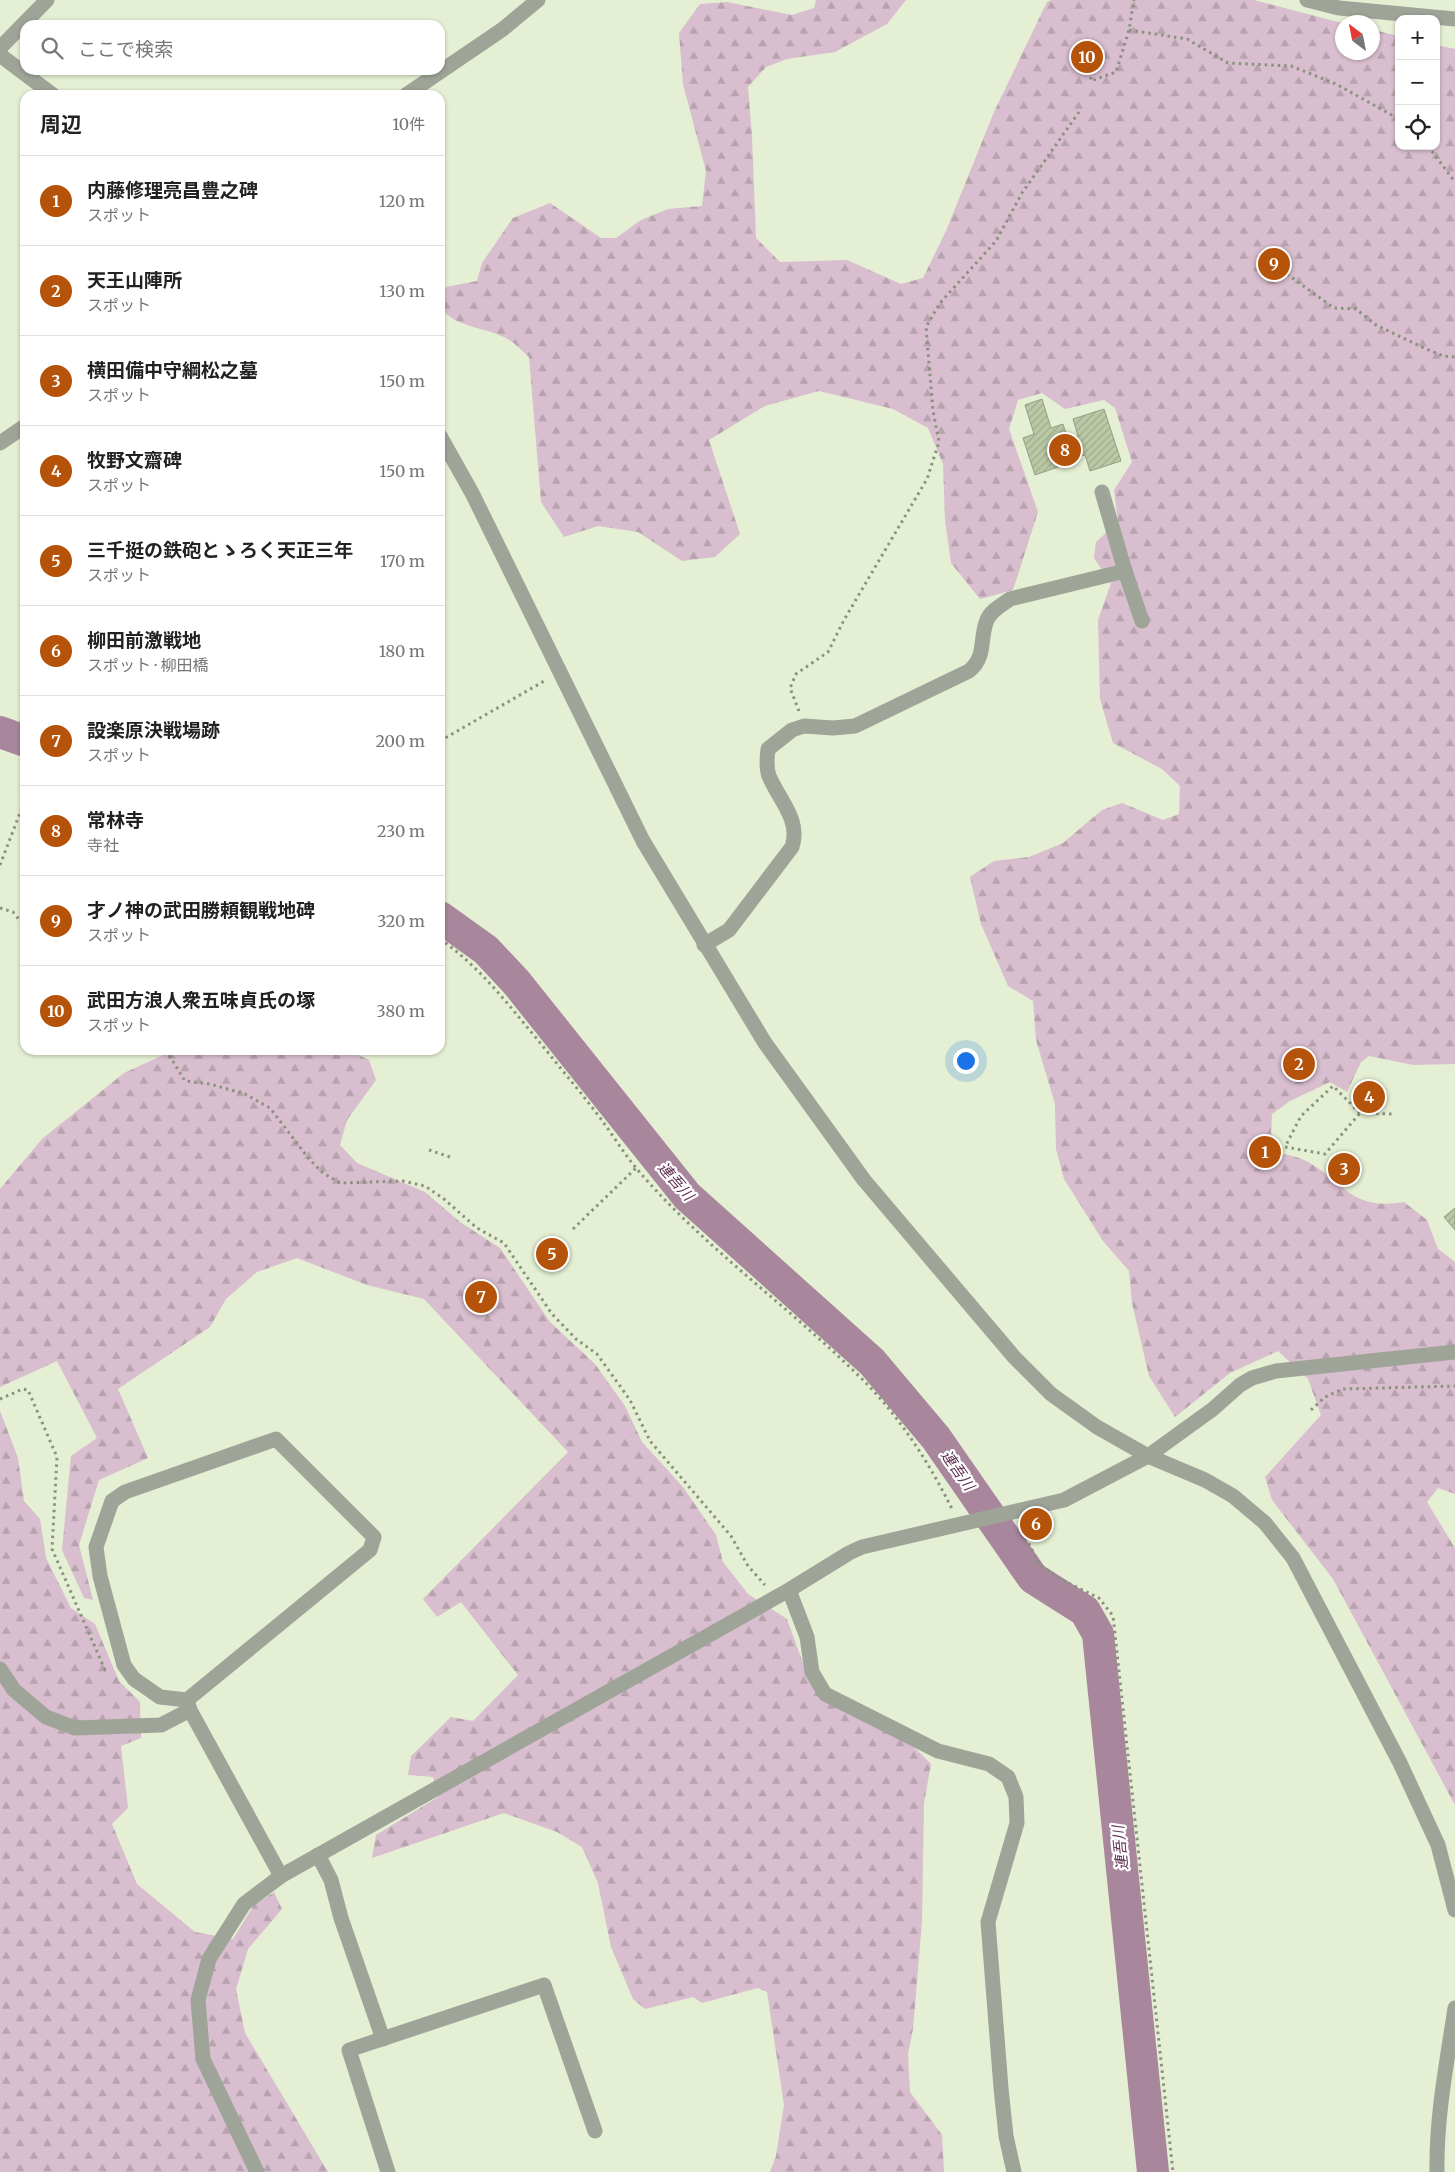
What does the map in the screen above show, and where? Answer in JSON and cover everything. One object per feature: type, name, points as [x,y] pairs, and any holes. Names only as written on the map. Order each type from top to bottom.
[{"type":"street","points":[[27,20],[47,0]]},
{"type":"street","points":[[445,68],[503,29],[538,0]]},
{"type":"street","points":[[1307,0],[1339,8],[1455,19]]},
{"type":"street","points":[[0,48],[20,28]]},
{"type":"street","points":[[0,55],[20,70]]},
{"type":"street","points":[[26,75],[46,90]]},
{"type":"street","points":[[413,90],[435,75]]},
{"type":"street","points":[[0,443],[20,429]]},
{"type":"street","points":[[445,445],[472,493],[643,841],[704,945],[765,1043],[864,1180],[1014,1357],[1051,1394],[1097,1427],[1148,1456],[1205,1480],[1233,1496],[1265,1523],[1293,1558],[1387,1737],[1438,1844],[1455,1910]]},
{"type":"street","points":[[1102,492],[1124,571],[1142,621]]},
{"type":"street","points":[[704,945],[729,930],[792,847],[796,837],[794,823],[768,774],[768,749],[792,730],[804,726],[833,728],[855,726],[969,671],[978,663],[987,620],[996,608],[1010,599],[1124,571]]},
{"type":"street","points":[[257,2172],[203,2059],[198,2000],[209,1959],[244,1904],[281,1876],[774,1599],[849,1553],[862,1548],[1064,1500],[1148,1456],[1187,1429],[1252,1378],[1276,1371],[1455,1352]]},
{"type":"street","points":[[0,1669],[14,1690],[46,1717],[75,1728],[160,1725],[189,1705],[370,1550],[374,1537],[276,1439],[125,1492],[112,1501],[96,1547],[100,1576],[124,1665],[134,1679],[160,1697],[189,1705],[281,1876]]},
{"type":"street","points":[[789,1590],[807,1637],[812,1672],[825,1694],[938,1751],[989,1764],[1008,1777],[1016,1797],[1017,1822],[988,1922],[1001,2088],[1006,2136],[1014,2172]]},
{"type":"street","points":[[318,1856],[331,1880],[341,1918],[383,2039]]},
{"type":"street","points":[[388,2172],[349,2050],[544,1985],[595,2131]]},
{"type":"street","points":[[1437,2172],[1436,2151],[1449,2092],[1455,2008]]},
{"type":"path","points":[[1090,64],[1091,81],[1116,72],[1129,30],[1134,0]]},
{"type":"path","points":[[1129,30],[1187,39],[1228,62],[1291,66],[1336,84],[1395,117]]},
{"type":"path","points":[[804,726],[790,688],[796,674],[828,652],[844,620],[927,479],[939,442],[933,411],[926,327],[940,303],[996,241],[1022,194],[1079,112]]},
{"type":"path","points":[[1431,150],[1455,182]]},
{"type":"path","points":[[1287,274],[1334,308],[1356,309],[1376,325],[1443,356],[1455,357]]},
{"type":"path","points":[[445,738],[559,672]]},
{"type":"path","points":[[0,864],[20,813]]},
{"type":"path","points":[[0,908],[13,912],[20,921]]},
{"type":"path","points":[[445,942],[458,951],[497,990],[596,1112],[636,1168],[715,1248],[806,1327],[864,1381],[897,1420],[940,1485],[961,1524]]},
{"type":"path","points":[[168,1055],[185,1081],[210,1084],[245,1094],[270,1108],[309,1159],[323,1173],[340,1183],[403,1181],[425,1186],[444,1199],[476,1228],[504,1243],[552,1314],[576,1339],[597,1354],[630,1400],[650,1441],[731,1536],[748,1566],[774,1599]]},
{"type":"path","points":[[1360,1113],[1324,1154],[1285,1148],[1301,1116],[1333,1086],[1360,1113],[1392,1114]]},
{"type":"path","points":[[429,1150],[453,1158]]},
{"type":"path","points":[[573,1229],[636,1168]]},
{"type":"path","points":[[1311,1410],[1325,1396],[1343,1389],[1455,1386]]},
{"type":"path","points":[[0,1399],[23,1389],[28,1390],[36,1406],[57,1457],[52,1549],[105,1670],[124,1665]]},
{"type":"path","points":[[1014,1512],[1039,1564],[1060,1579],[1098,1598],[1113,1616],[1173,2172]]},
{"type":"green space","points":[[816,0],[906,0],[887,24],[835,52],[787,59],[766,67],[748,87],[756,238],[780,262],[847,260],[901,284],[923,278],[946,231],[994,112],[1047,2],[1051,0],[1254,0],[1335,21],[1335,60],[1380,60],[1380,32],[1395,35],[1395,150],[1440,150],[1440,46],[1455,49],[1455,1064],[1413,1065],[1369,1056],[1361,1062],[1347,1092],[1330,1082],[1290,1101],[1272,1114],[1271,1133],[1280,1153],[1306,1161],[1359,1199],[1386,1204],[1404,1202],[1427,1220],[1438,1249],[1455,1262],[1455,1494],[1438,1488],[1427,1502],[1455,1548],[1455,1805],[1333,1579],[1272,1500],[1265,1477],[1321,1415],[1308,1379],[1278,1351],[1230,1373],[1175,1417],[1149,1376],[1132,1303],[1129,1271],[1103,1241],[1064,1179],[1056,1149],[1055,1104],[1036,1040],[1033,1001],[1008,986],[981,924],[970,877],[994,861],[1029,857],[1063,843],[1102,810],[1122,803],[1163,820],[1179,814],[1180,786],[1162,769],[1113,743],[1100,699],[1098,620],[1111,583],[1094,558],[1096,542],[1118,522],[1114,490],[1132,462],[1115,408],[1104,400],[1065,409],[1042,393],[1018,400],[1009,429],[1038,512],[1013,590],[980,599],[951,563],[945,520],[943,464],[928,428],[893,409],[819,391],[765,406],[709,440],[740,534],[715,557],[682,561],[638,532],[598,526],[564,537],[541,502],[529,357],[507,339],[458,321],[445,311],[446,287],[477,281],[482,263],[513,218],[550,203],[601,238],[616,238],[641,220],[668,209],[702,206],[706,171],[683,84],[679,33],[700,4],[727,2],[792,15],[814,8]]},
{"type":"green space","points":[[163,1055],[358,1055],[369,1060],[376,1080],[347,1120],[340,1145],[357,1163],[425,1192],[460,1222],[500,1248],[550,1322],[595,1364],[625,1406],[642,1442],[683,1487],[716,1535],[723,1562],[748,1594],[787,1619],[807,1674],[908,1741],[931,1764],[924,1803],[922,1921],[913,2029],[908,2054],[910,2092],[942,2135],[944,2172],[770,2172],[776,2156],[784,2105],[767,1992],[758,1988],[702,2003],[693,1997],[645,2009],[633,1999],[611,1947],[598,1883],[582,1847],[557,1832],[504,1813],[372,1858],[376,1835],[438,1797],[433,1777],[408,1775],[411,1756],[451,1717],[473,1721],[518,1675],[461,1602],[437,1617],[423,1599],[568,1452],[424,1299],[367,1285],[297,1258],[257,1272],[226,1299],[210,1327],[118,1389],[148,1458],[99,1480],[79,1545],[93,1600],[84,1598],[62,1550],[71,1456],[97,1438],[57,1361],[0,1387],[0,1189],[42,1139],[124,1073]]},
{"type":"green space","points":[[0,1411],[18,1458],[24,1501],[40,1519],[46,1558],[71,1608],[95,1624],[119,1681],[140,1702],[141,1738],[121,1746],[128,1808],[112,1824],[137,1884],[195,1932],[233,1939],[254,1905],[274,1892],[282,1909],[248,1949],[236,1989],[245,2033],[328,2172],[0,2172]]},
{"type":"building","points":[[1042,399],[1051,428],[1063,424],[1068,440],[1078,436],[1073,419],[1104,409],[1121,461],[1090,471],[1085,455],[1074,458],[1075,461],[1035,475],[1023,438],[1034,434],[1025,405]]},
{"type":"building","points":[[1455,1208],[1455,1230],[1444,1217]]},
{"type":"waterway","name":"連吾川","points":[[0,732],[20,739]]},
{"type":"waterway","name":"連吾川","points":[[445,921],[486,950],[516,982],[687,1196],[872,1362],[936,1438],[1033,1578],[1085,1611],[1098,1634],[1153,2172]]},
{"type":"place","name":"武田方浪人衆五味貞氏の塚","points":[[1087,57]]},
{"type":"place","name":"才ノ神の武田勝頼観戦地碑","points":[[1274,264]]},
{"type":"place","name":"常林寺","points":[[1065,450]]},
{"type":"place","name":"天王山陣所","points":[[1299,1064]]},
{"type":"place","name":"牧野文齋碑","points":[[1369,1097]]},
{"type":"place","name":"内藤修理亮昌豊之碑","points":[[1265,1152]]},
{"type":"place","name":"横田備中守綱松之墓","points":[[1344,1169]]},
{"type":"place","name":"三千挺の鉄砲とゝろく天正三年","points":[[552,1254]]},
{"type":"place","name":"設楽原決戦場跡","points":[[481,1297]]},
{"type":"place","name":"柳田前激戦地","points":[[1036,1524]]}]
